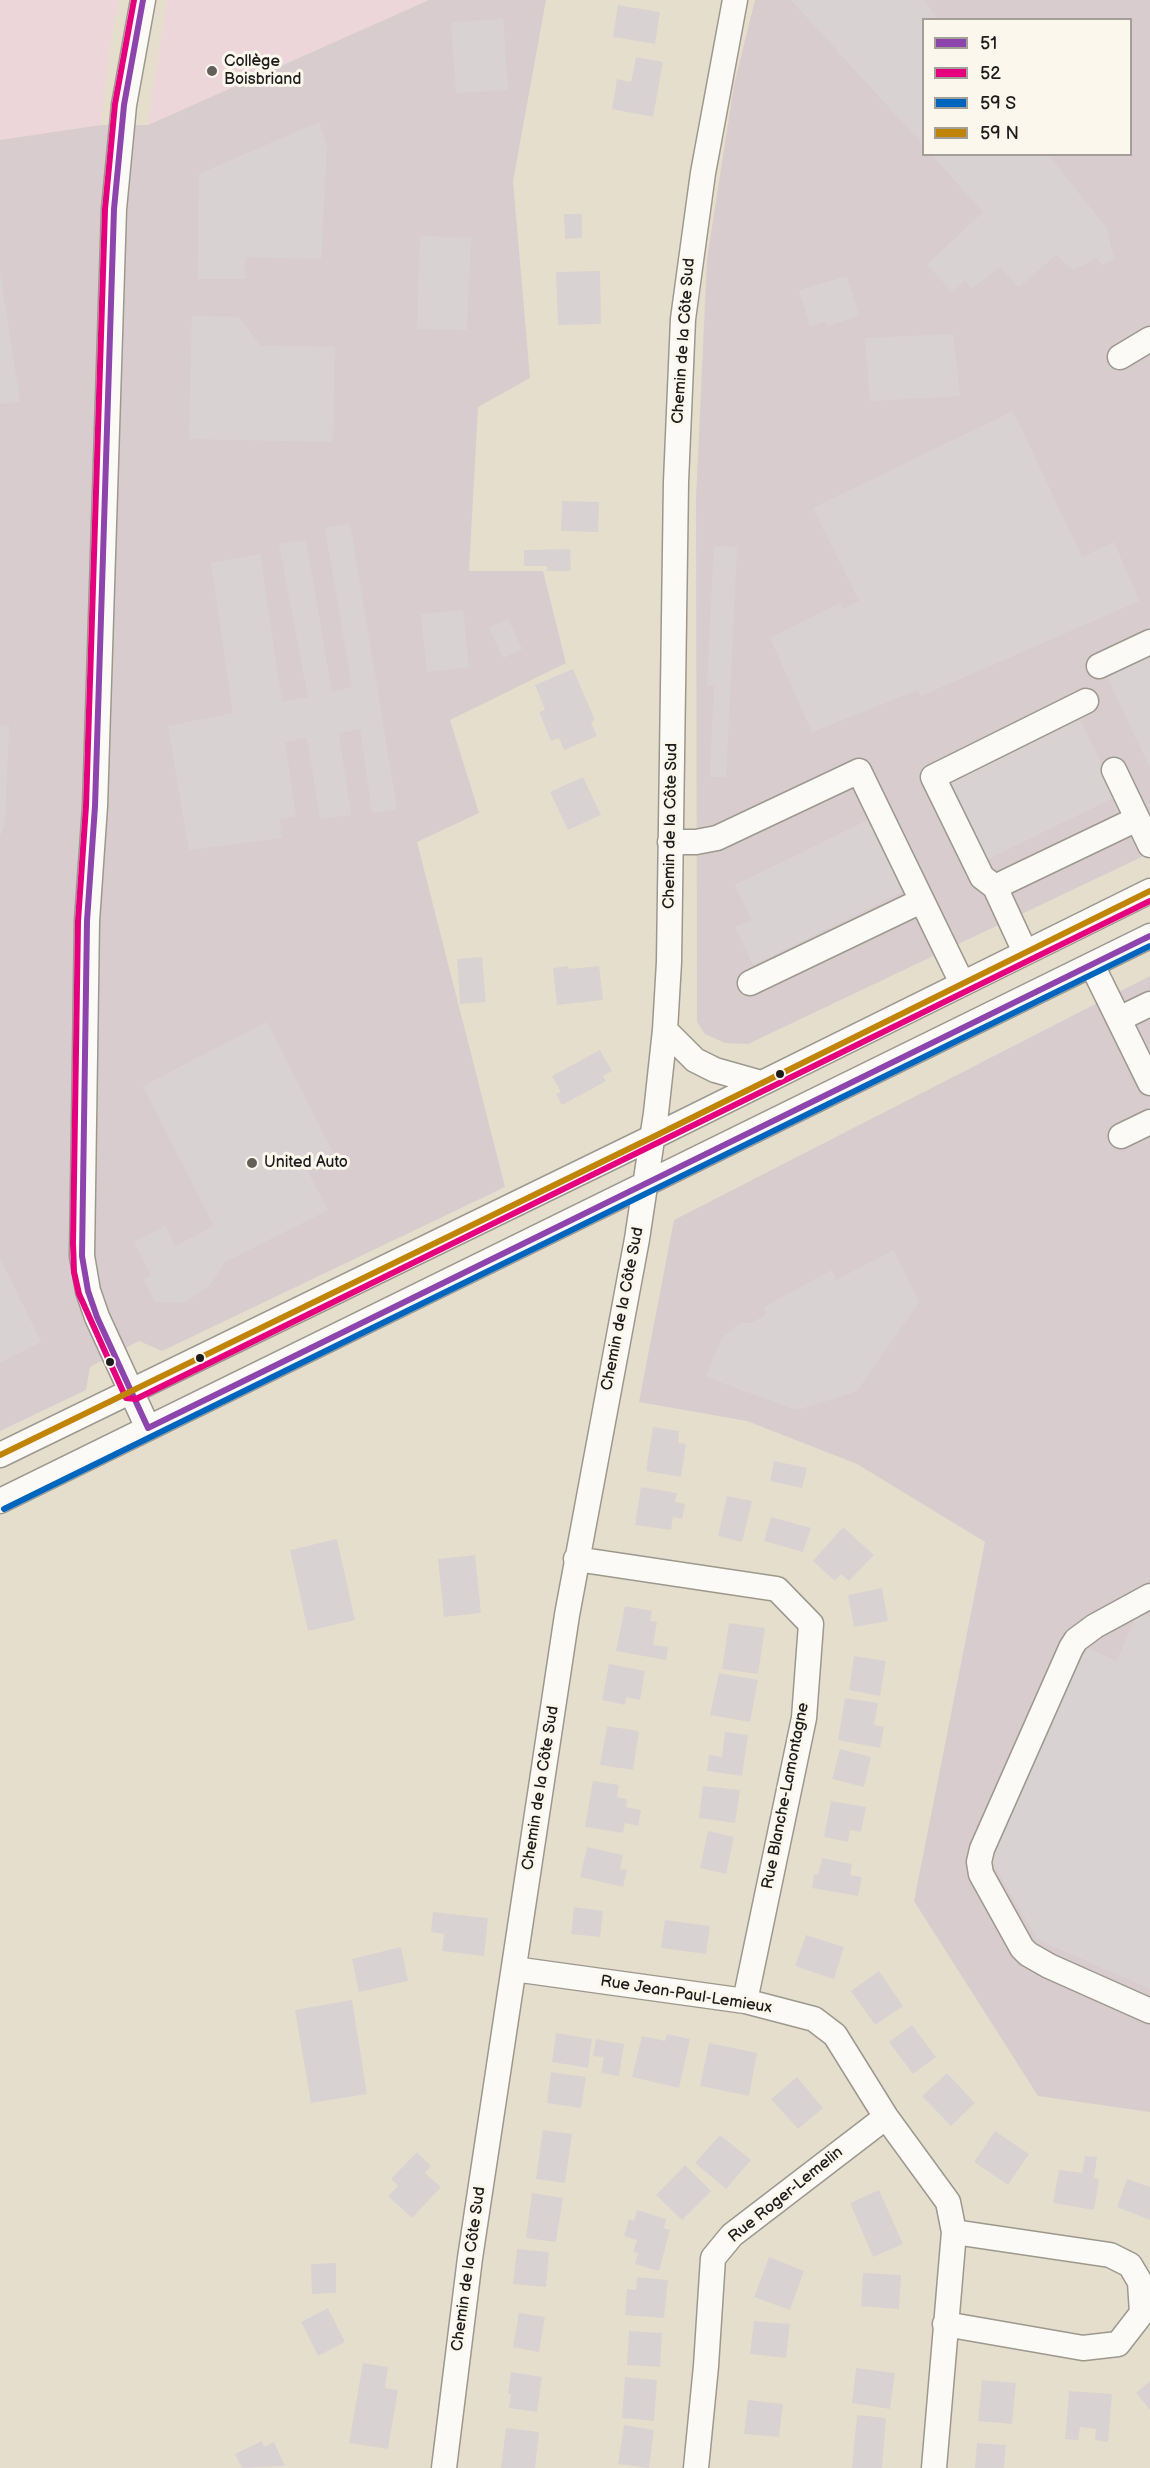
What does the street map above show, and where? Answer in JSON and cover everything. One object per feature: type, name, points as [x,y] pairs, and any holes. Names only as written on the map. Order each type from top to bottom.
[{"type":"street","points":[[143,0],[124,105],[114,208],[95,806],[87,921],[82,1250],[88,1291],[148,1428]]},
{"type":"street","name":"Chemin de la Côte Sud","points":[[444,2468],[469,2269],[576,1559],[653,1137],[665,1030],[669,962],[676,494],[683,318],[699,192],[735,0]]},
{"type":"street","points":[[1120,357],[1150,339]]},
{"type":"street","points":[[1099,666],[1150,642]]},
{"type":"street","points":[[1025,952],[995,886],[982,877],[933,777],[1086,701]]},
{"type":"street","points":[[1114,770],[1150,845]]},
{"type":"street","points":[[670,842],[696,842],[717,838],[859,771],[962,983]]},
{"type":"street","points":[[995,886],[1137,819]]},
{"type":"street","points":[[0,1455],[653,1137],[1150,891]]},
{"type":"street","points":[[750,983],[921,901]]},
{"type":"street","points":[[0,1501],[1150,936]]},
{"type":"street","points":[[1092,965],[1150,1083]]},
{"type":"street","points":[[1119,1019],[1150,1004]]},
{"type":"street","points":[[665,1030],[695,1060],[715,1070],[761,1083]]},
{"type":"street","points":[[1121,1136],[1150,1122]]},
{"type":"street","name":"Rue Blanche-Lamontagne","points":[[576,1559],[777,1589],[811,1624],[804,1718],[745,2001]]},
{"type":"street","points":[[1150,1596],[1095,1626],[1076,1640],[982,1849],[979,1862],[981,1874],[1022,1948],[1036,1961],[1150,2011]]},
{"type":"street","name":"Rue Jean-Paul-Lemieux","points":[[514,1968],[745,2001],[814,2019],[835,2035],[886,2117],[948,2202],[954,2232],[934,2468]]},
{"type":"street","name":"Rue Roger-Lemelin","points":[[696,2468],[713,2258],[732,2235],[886,2117]]},
{"type":"street","points":[[945,2324],[1083,2348],[1118,2344],[1142,2313],[1140,2282],[1130,2265],[1110,2255],[954,2232]]},
{"type":"shaded area","points":[[0,0],[119,0],[110,46],[101,125],[0,140]]},
{"type":"shaded area","name":"Collège Boisbriand","points":[[167,0],[429,0],[148,125]]},
{"type":"shaded area","points":[[429,0],[546,0],[513,181],[530,378],[478,407],[469,571],[543,571],[566,663],[450,720],[479,813],[417,842],[505,1187],[162,1351],[139,1341],[90,1367],[86,1390],[0,1431],[0,140],[101,125],[148,125]]},
{"type":"shaded area","points":[[755,0],[1150,0],[1150,853],[748,1044],[725,1043],[705,1034],[697,1022],[696,499],[707,259],[734,85]]},
{"type":"shaded area","points":[[1150,976],[1150,2112],[1038,2096],[914,1901],[985,1542],[857,1464],[747,1421],[639,1402],[674,1220]]},
{"type":"building","points":[[791,0],[924,0],[938,18],[922,18],[922,144]]},
{"type":"building","points":[[618,5],[660,12],[655,44],[613,37]]},
{"type":"building","points":[[503,19],[508,90],[456,93],[451,22]]},
{"type":"building","points":[[636,57],[663,62],[653,117],[612,109],[617,79],[631,82]]},
{"type":"building","points":[[319,122],[327,147],[321,259],[245,257],[245,279],[198,279],[199,174]]},
{"type":"building","points":[[933,156],[1050,156],[1107,229],[1114,259],[1102,265],[1097,258],[1073,270],[1056,255],[1019,287],[999,267],[972,289],[965,280],[953,292],[927,265],[983,212]]},
{"type":"building","points":[[564,214],[582,214],[582,238],[565,239]]},
{"type":"building","points":[[420,236],[471,238],[467,330],[417,329]]},
{"type":"building","points":[[600,271],[601,324],[558,325],[556,272]]},
{"type":"building","points":[[0,272],[20,401],[0,404]]},
{"type":"building","points":[[847,276],[859,316],[827,326],[826,321],[810,326],[799,290]]},
{"type":"building","points":[[192,316],[239,317],[261,346],[335,347],[333,442],[189,439]]},
{"type":"building","points":[[953,334],[960,396],[870,401],[865,338]]},
{"type":"building","points":[[1013,411],[1082,557],[1114,542],[1139,601],[921,696],[918,690],[812,732],[770,638],[840,603],[843,609],[859,601],[813,508]]},
{"type":"building","points":[[562,501],[599,502],[598,532],[561,531]]},
{"type":"building","points":[[350,523],[397,809],[372,813],[360,729],[339,733],[351,815],[320,819],[307,738],[285,742],[296,816],[279,819],[282,838],[189,850],[168,726],[233,713],[211,563],[260,554],[282,702],[308,697],[279,544],[306,540],[332,692],[352,687],[325,528]]},
{"type":"building","points":[[714,546],[737,547],[726,777],[710,777],[714,686],[707,686]]},
{"type":"building","points":[[570,549],[571,571],[547,571],[547,566],[524,566],[524,550]]},
{"type":"building","points":[[463,610],[469,667],[427,672],[421,614]]},
{"type":"building","points":[[508,619],[522,649],[503,658],[489,628]]},
{"type":"building","points":[[1150,650],[1150,768],[1105,672]]},
{"type":"building","points":[[573,669],[595,720],[591,722],[597,736],[564,750],[559,738],[551,741],[539,712],[545,710],[535,685]]},
{"type":"building","points":[[1080,720],[1117,796],[980,863],[943,787]]},
{"type":"building","points":[[9,725],[5,824],[0,836],[0,726]]},
{"type":"building","points":[[583,777],[601,815],[568,830],[550,792]]},
{"type":"building","points":[[868,820],[902,892],[753,965],[735,927],[752,920],[735,885]]},
{"type":"building","points":[[482,957],[486,1002],[460,1004],[457,959]]},
{"type":"building","points":[[568,966],[569,969],[599,966],[603,1000],[557,1005],[553,968]]},
{"type":"building","name":"United Auto","points":[[267,1022],[335,1156],[307,1170],[328,1210],[225,1262],[210,1285],[184,1303],[155,1302],[144,1279],[151,1275],[134,1242],[165,1226],[175,1246],[214,1226],[143,1086]]},
{"type":"building","points":[[600,1050],[612,1071],[603,1076],[606,1081],[562,1105],[556,1094],[561,1092],[552,1076]]},
{"type":"building","points":[[894,1250],[919,1302],[857,1391],[797,1410],[706,1377],[722,1337],[741,1323],[752,1323],[766,1314],[764,1307],[832,1270],[836,1280]]},
{"type":"building","points":[[0,1258],[41,1342],[0,1363]]},
{"type":"building","points":[[653,1427],[679,1431],[678,1443],[686,1444],[681,1477],[646,1471]]},
{"type":"building","points":[[774,1461],[807,1468],[802,1488],[770,1481]]},
{"type":"building","points":[[641,1487],[677,1493],[675,1502],[685,1504],[682,1519],[673,1517],[671,1530],[635,1525]]},
{"type":"building","points":[[727,1496],[752,1501],[742,1542],[718,1536]]},
{"type":"building","points":[[771,1517],[811,1528],[803,1552],[764,1541]]},
{"type":"building","points":[[843,1527],[874,1555],[849,1581],[841,1574],[835,1581],[813,1561]]},
{"type":"building","points":[[337,1539],[355,1620],[308,1631],[290,1550]]},
{"type":"building","points":[[475,1555],[481,1613],[444,1617],[438,1559]]},
{"type":"building","points":[[882,1588],[888,1621],[854,1627],[848,1595]]},
{"type":"building","points":[[625,1606],[652,1611],[650,1621],[657,1622],[653,1645],[668,1647],[666,1660],[616,1651]]},
{"type":"building","points":[[1138,1611],[1150,1616],[1150,1989],[1037,1939],[989,1856],[1081,1645],[1117,1661]]},
{"type":"building","points":[[729,1623],[765,1628],[758,1674],[722,1669]]},
{"type":"building","points":[[854,1656],[886,1661],[880,1696],[849,1690]]},
{"type":"building","points":[[609,1664],[645,1671],[640,1700],[626,1697],[625,1705],[602,1700]]},
{"type":"building","points":[[719,1673],[758,1680],[750,1722],[710,1715]]},
{"type":"building","points":[[845,1698],[878,1703],[874,1725],[884,1727],[880,1748],[838,1740]]},
{"type":"building","points":[[607,1726],[639,1731],[633,1770],[600,1765]]},
{"type":"building","points":[[725,1732],[748,1735],[742,1776],[707,1771],[709,1755],[722,1757]]},
{"type":"building","points":[[840,1749],[871,1757],[864,1787],[832,1779]]},
{"type":"building","points":[[593,1781],[619,1785],[617,1797],[627,1799],[626,1807],[641,1810],[638,1826],[625,1823],[623,1833],[585,1827]]},
{"type":"building","points":[[703,1786],[740,1790],[735,1823],[699,1818]]},
{"type":"building","points":[[831,1801],[866,1807],[861,1832],[850,1830],[848,1842],[824,1837]]},
{"type":"building","points":[[708,1831],[734,1837],[726,1874],[700,1868]]},
{"type":"building","points":[[587,1847],[623,1855],[620,1869],[627,1870],[623,1887],[580,1877]]},
{"type":"building","points":[[822,1858],[852,1864],[850,1875],[862,1877],[858,1896],[812,1888],[814,1874],[818,1875]]},
{"type":"building","points":[[574,1907],[603,1911],[600,1937],[571,1934]]},
{"type":"building","points":[[433,1912],[488,1918],[484,1956],[442,1951],[444,1934],[431,1932]]},
{"type":"building","points":[[665,1920],[710,1926],[706,1954],[661,1948]]},
{"type":"building","points":[[806,1935],[844,1947],[834,1979],[795,1966]]},
{"type":"building","points":[[401,1947],[408,1981],[359,1992],[352,1959]]},
{"type":"building","points":[[879,1971],[903,2006],[875,2025],[851,1991]]},
{"type":"building","points":[[352,2000],[367,2094],[311,2103],[295,2010]]},
{"type":"building","points":[[912,2025],[936,2057],[913,2074],[889,2042]]},
{"type":"building","points":[[556,2033],[592,2039],[588,2068],[552,2062]]},
{"type":"building","points":[[667,2034],[690,2039],[679,2088],[632,2077],[642,2036],[665,2041]]},
{"type":"building","points":[[596,2039],[624,2044],[619,2076],[601,2073],[604,2057],[593,2056]]},
{"type":"building","points":[[709,2043],[757,2053],[749,2096],[700,2086]]},
{"type":"building","points":[[551,2072],[586,2077],[581,2108],[547,2103]]},
{"type":"building","points":[[947,2073],[975,2103],[951,2126],[922,2096]]},
{"type":"building","points":[[797,2077],[823,2108],[798,2129],[771,2099]]},
{"type":"building","points":[[543,2130],[572,2134],[565,2183],[536,2179]]},
{"type":"building","points":[[995,2131],[1029,2154],[1008,2185],[974,2162]]},
{"type":"building","points":[[720,2135],[751,2160],[726,2189],[695,2163]]},
{"type":"building","points":[[417,2152],[431,2166],[425,2173],[441,2187],[412,2218],[388,2196],[398,2186],[391,2179]]},
{"type":"building","points":[[1085,2156],[1097,2157],[1094,2178],[1099,2179],[1094,2210],[1053,2203],[1059,2170],[1082,2173]]},
{"type":"building","points":[[685,2165],[711,2191],[682,2220],[656,2195]]},
{"type":"building","points":[[1127,2179],[1150,2187],[1150,2220],[1117,2207]]},
{"type":"building","points":[[879,2190],[903,2244],[873,2257],[850,2203]]},
{"type":"building","points":[[532,2193],[563,2198],[556,2242],[526,2238]]},
{"type":"building","points":[[637,2210],[666,2219],[664,2228],[670,2230],[659,2271],[635,2264],[638,2253],[633,2252],[637,2240],[624,2236],[629,2219],[634,2221]]},
{"type":"building","points":[[517,2249],[549,2252],[546,2287],[513,2284]]},
{"type":"building","points":[[769,2257],[804,2271],[790,2310],[754,2297]]},
{"type":"building","points":[[336,2263],[336,2293],[312,2294],[311,2264]]},
{"type":"building","points":[[863,2273],[901,2275],[899,2309],[861,2306]]},
{"type":"building","points":[[637,2277],[668,2280],[664,2318],[625,2315],[627,2289],[636,2290]]},
{"type":"building","points":[[328,2308],[345,2342],[318,2356],[301,2322]]},
{"type":"building","points":[[519,2313],[545,2317],[539,2352],[513,2347]]},
{"type":"building","points":[[754,2321],[790,2324],[786,2358],[750,2354]]},
{"type":"building","points":[[629,2331],[662,2333],[660,2367],[627,2365]]},
{"type":"building","points":[[363,2363],[388,2367],[385,2388],[398,2390],[388,2449],[349,2443]]},
{"type":"building","points":[[856,2368],[895,2373],[890,2409],[852,2403]]},
{"type":"building","points":[[511,2372],[542,2377],[537,2412],[509,2408]]},
{"type":"building","points":[[625,2377],[657,2380],[654,2421],[622,2418]]},
{"type":"building","points":[[982,2380],[1016,2383],[1012,2424],[978,2421]]},
{"type":"building","points":[[1150,2381],[1150,2410],[1136,2393]]},
{"type":"building","points":[[1069,2391],[1112,2394],[1108,2442],[1095,2440],[1096,2429],[1080,2427],[1078,2440],[1065,2439]]},
{"type":"building","points":[[748,2400],[783,2404],[779,2437],[744,2434]]},
{"type":"building","points":[[857,2415],[886,2418],[882,2468],[852,2468]]},
{"type":"building","points":[[624,2425],[654,2430],[649,2468],[618,2464]]},
{"type":"building","points":[[506,2428],[539,2432],[535,2468],[501,2468]]},
{"type":"building","points":[[262,2441],[264,2447],[274,2442],[285,2466],[242,2468],[235,2454]]},
{"type":"building","points":[[977,2443],[1006,2445],[1004,2468],[975,2468]]},
{"type":"transit line","name":"52","points":[[134,0],[115,104],[105,209],[86,806],[78,921],[73,1243],[74,1272],[79,1294],[126,1398],[136,1399],[1150,901]]},
{"type":"transit line","name":"51","points":[[143,0],[124,105],[114,209],[95,806],[87,921],[82,1256],[88,1291],[97,1317],[148,1428],[1150,936]]},
{"type":"transit line","points":[[0,1455],[653,1137],[1150,891]]},
{"type":"transit line","points":[[4,1509],[1150,946]]},
{"type":"place","name":"Collège Boisbriand","points":[[212,71]]},
{"type":"place","name":"United Auto","points":[[252,1163]]}]
